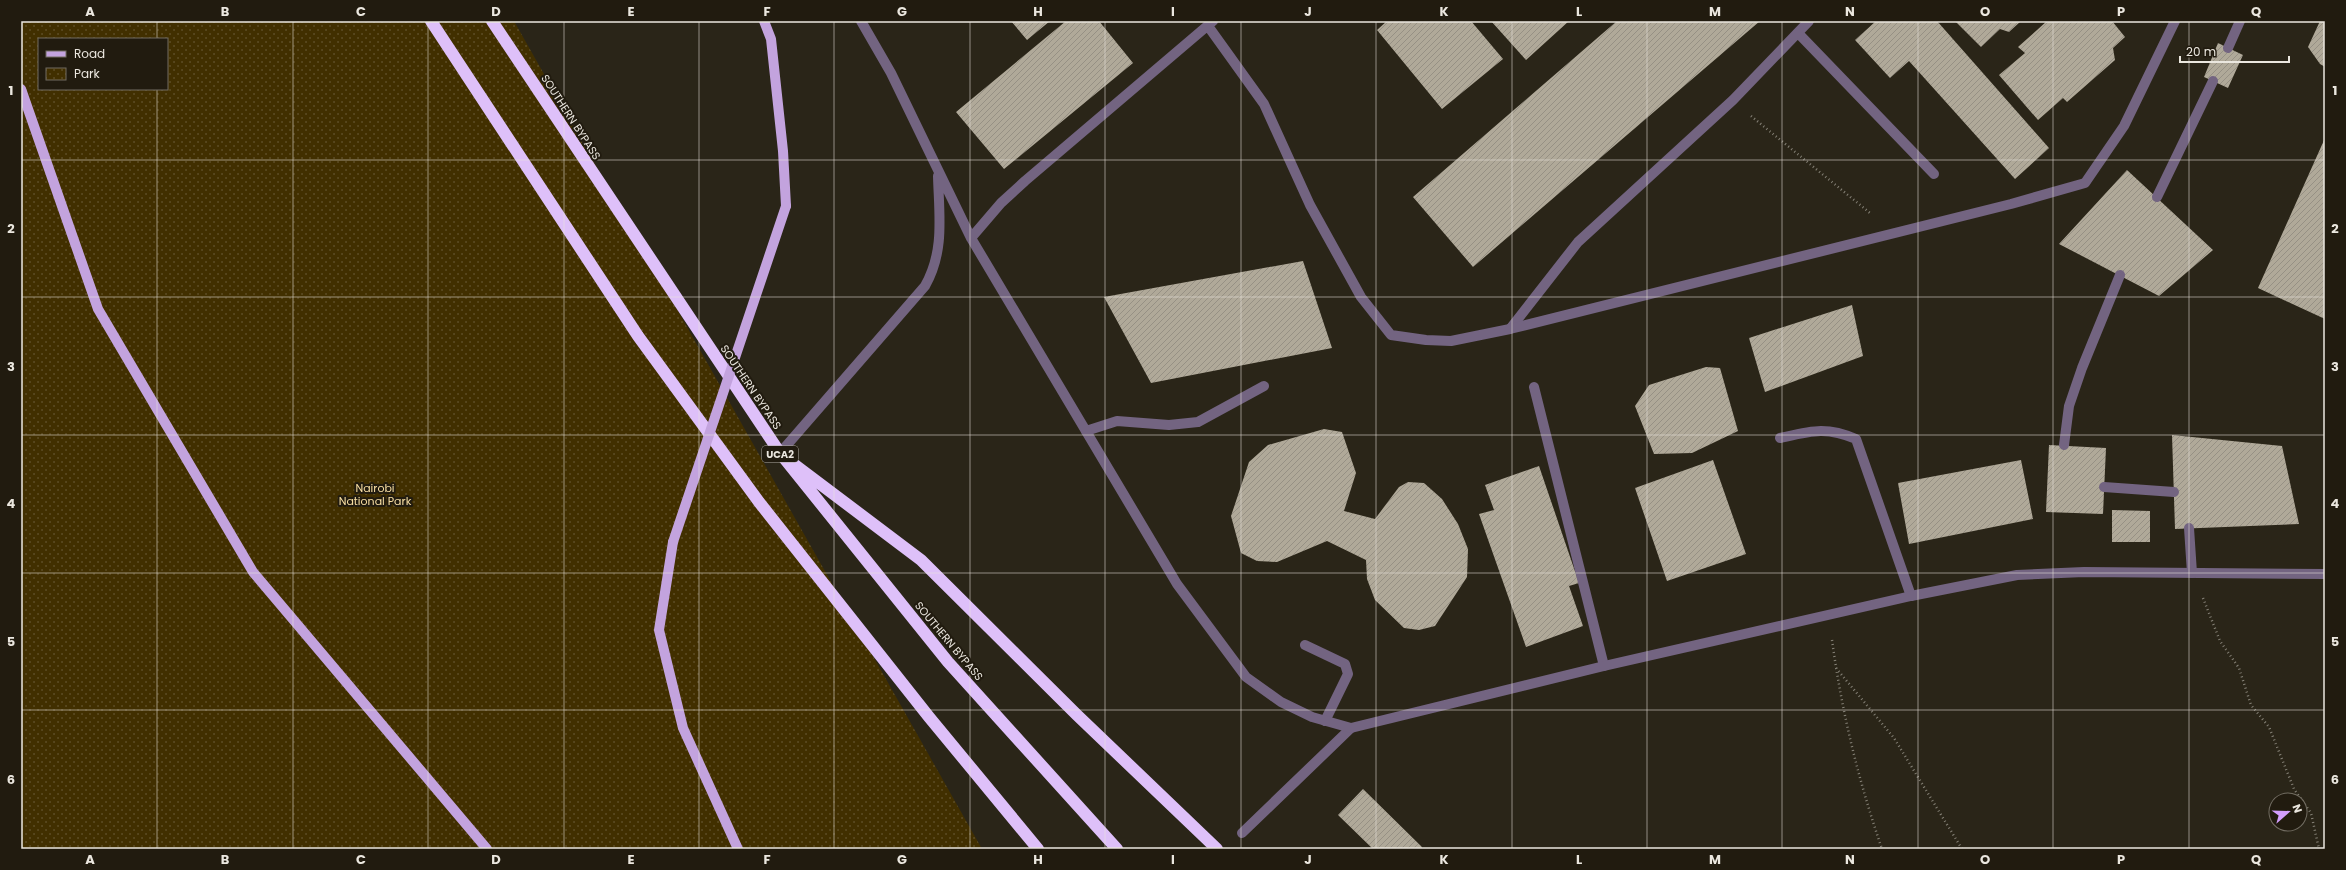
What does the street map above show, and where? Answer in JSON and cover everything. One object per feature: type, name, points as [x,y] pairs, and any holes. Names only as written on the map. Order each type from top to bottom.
[{"type":"highway","points":[[431,21],[638,336],[754,495],[924,710],[1038,849]]},
{"type":"highway","name":"SOUTHERN BYPASS","points":[[492,21],[780,453],[948,662],[1117,849]]},
{"type":"highway","points":[[780,453],[921,560],[1076,715],[1217,849]]},
{"type":"main road","points":[[738,849],[683,728],[659,630],[673,542],[786,206],[783,151],[771,39],[764,21]]},
{"type":"main road","points":[[21,90],[98,310],[253,572],[487,849]]},
{"type":"street","points":[[861,21],[891,73],[971,238],[1177,584],[1246,677],[1281,702],[1312,717],[1351,728],[1604,666],[1911,596],[2017,575],[2084,572],[2325,574]]},
{"type":"street","points":[[1510,329],[1578,242],[1733,100],[1809,21]]},
{"type":"street","points":[[971,238],[1001,203],[1025,181],[1211,23],[1264,104],[1314,212],[1361,297],[1391,335],[1426,340],[1451,341],[1510,329],[2011,204],[2084,183],[2124,126],[2175,21]]},
{"type":"street","points":[[2228,48],[2240,21]]},
{"type":"street","points":[[1798,33],[1934,174]]},
{"type":"street","points":[[2157,197],[2213,81]]},
{"type":"street","points":[[780,453],[912,302],[933,273],[939,250],[938,172]]},
{"type":"street","points":[[2064,445],[2069,406],[2082,368],[2120,275]]},
{"type":"street","points":[[1086,431],[1117,421],[1169,425],[1198,422],[1264,386]]},
{"type":"street","points":[[1534,387],[1604,666]]},
{"type":"street","points":[[1780,438],[1813,431],[1837,431],[1856,439],[1911,596]]},
{"type":"street","points":[[2104,487],[2174,492]]},
{"type":"street","points":[[2188,528],[2192,573]]},
{"type":"street","points":[[1305,645],[1344,664],[1348,674],[1325,721]]},
{"type":"street","points":[[1242,833],[1351,728]]},
{"type":"path","points":[[1733,100],[1894,233]]},
{"type":"path","points":[[2192,573],[2220,641],[2239,668],[2251,705],[2269,727],[2294,789],[2311,813],[2319,849]]},
{"type":"path","points":[[1829,615],[1838,685],[1863,794],[1882,849]]},
{"type":"path","points":[[1836,667],[1894,738],[1962,849]]},
{"type":"green space","name":"Nairobi National Park","points":[[21,21],[514,21],[982,849],[21,849]]},
{"type":"building","points":[[1011,21],[1050,21],[1027,40]]},
{"type":"building","points":[[1066,21],[1099,21],[1133,63],[1004,169],[956,112]]},
{"type":"building","points":[[1387,21],[1471,21],[1503,59],[1442,109],[1377,30]]},
{"type":"building","points":[[1491,21],[1569,21],[1526,60]]},
{"type":"building","points":[[1617,21],[1760,21],[1473,267],[1413,197]]},
{"type":"building","points":[[1876,21],[1937,21],[2049,148],[2015,179],[1909,61],[1890,78],[1855,40]]},
{"type":"building","points":[[1955,21],[2021,21],[2009,32],[2000,29],[1981,47]]},
{"type":"building","points":[[2047,21],[2112,21],[2125,37],[2113,48],[2115,60],[2067,102],[2063,98],[2038,120],[1999,75],[2025,53],[2018,47]]},
{"type":"building","points":[[2320,21],[2325,21],[2325,67],[2320,64],[2308,47]]},
{"type":"building","points":[[2218,43],[2243,55],[2228,88],[2204,77]]},
{"type":"building","points":[[2325,138],[2325,319],[2258,288]]},
{"type":"building","points":[[2127,170],[2213,250],[2159,296],[2059,244]]},
{"type":"building","points":[[1303,261],[1332,348],[1151,383],[1104,297]]},
{"type":"building","points":[[1852,305],[1863,356],[1765,392],[1749,338]]},
{"type":"building","points":[[1706,367],[1720,368],[1738,431],[1692,453],[1654,454],[1635,406],[1649,385]]},
{"type":"building","points":[[1324,429],[1342,432],[1356,473],[1344,511],[1375,519],[1399,487],[1408,482],[1424,483],[1442,499],[1458,524],[1468,549],[1467,577],[1435,626],[1419,630],[1404,628],[1375,600],[1367,579],[1366,560],[1327,541],[1277,562],[1257,561],[1241,553],[1231,516],[1249,462],[1268,445]]},
{"type":"building","points":[[2172,435],[2282,446],[2299,524],[2175,529]]},
{"type":"building","points":[[2049,445],[2106,448],[2103,514],[2046,512]]},
{"type":"building","points":[[1713,460],[1746,554],[1667,581],[1635,488]]},
{"type":"building","points":[[2021,460],[2033,519],[1909,544],[1898,483]]},
{"type":"building","points":[[1539,466],[1579,583],[1569,586],[1583,626],[1526,647],[1479,514],[1494,510],[1485,485]]},
{"type":"building","points":[[2112,510],[2150,511],[2150,542],[2112,542]]},
{"type":"building","points":[[1363,789],[1422,847],[1421,849],[1373,849],[1338,815]]}]
